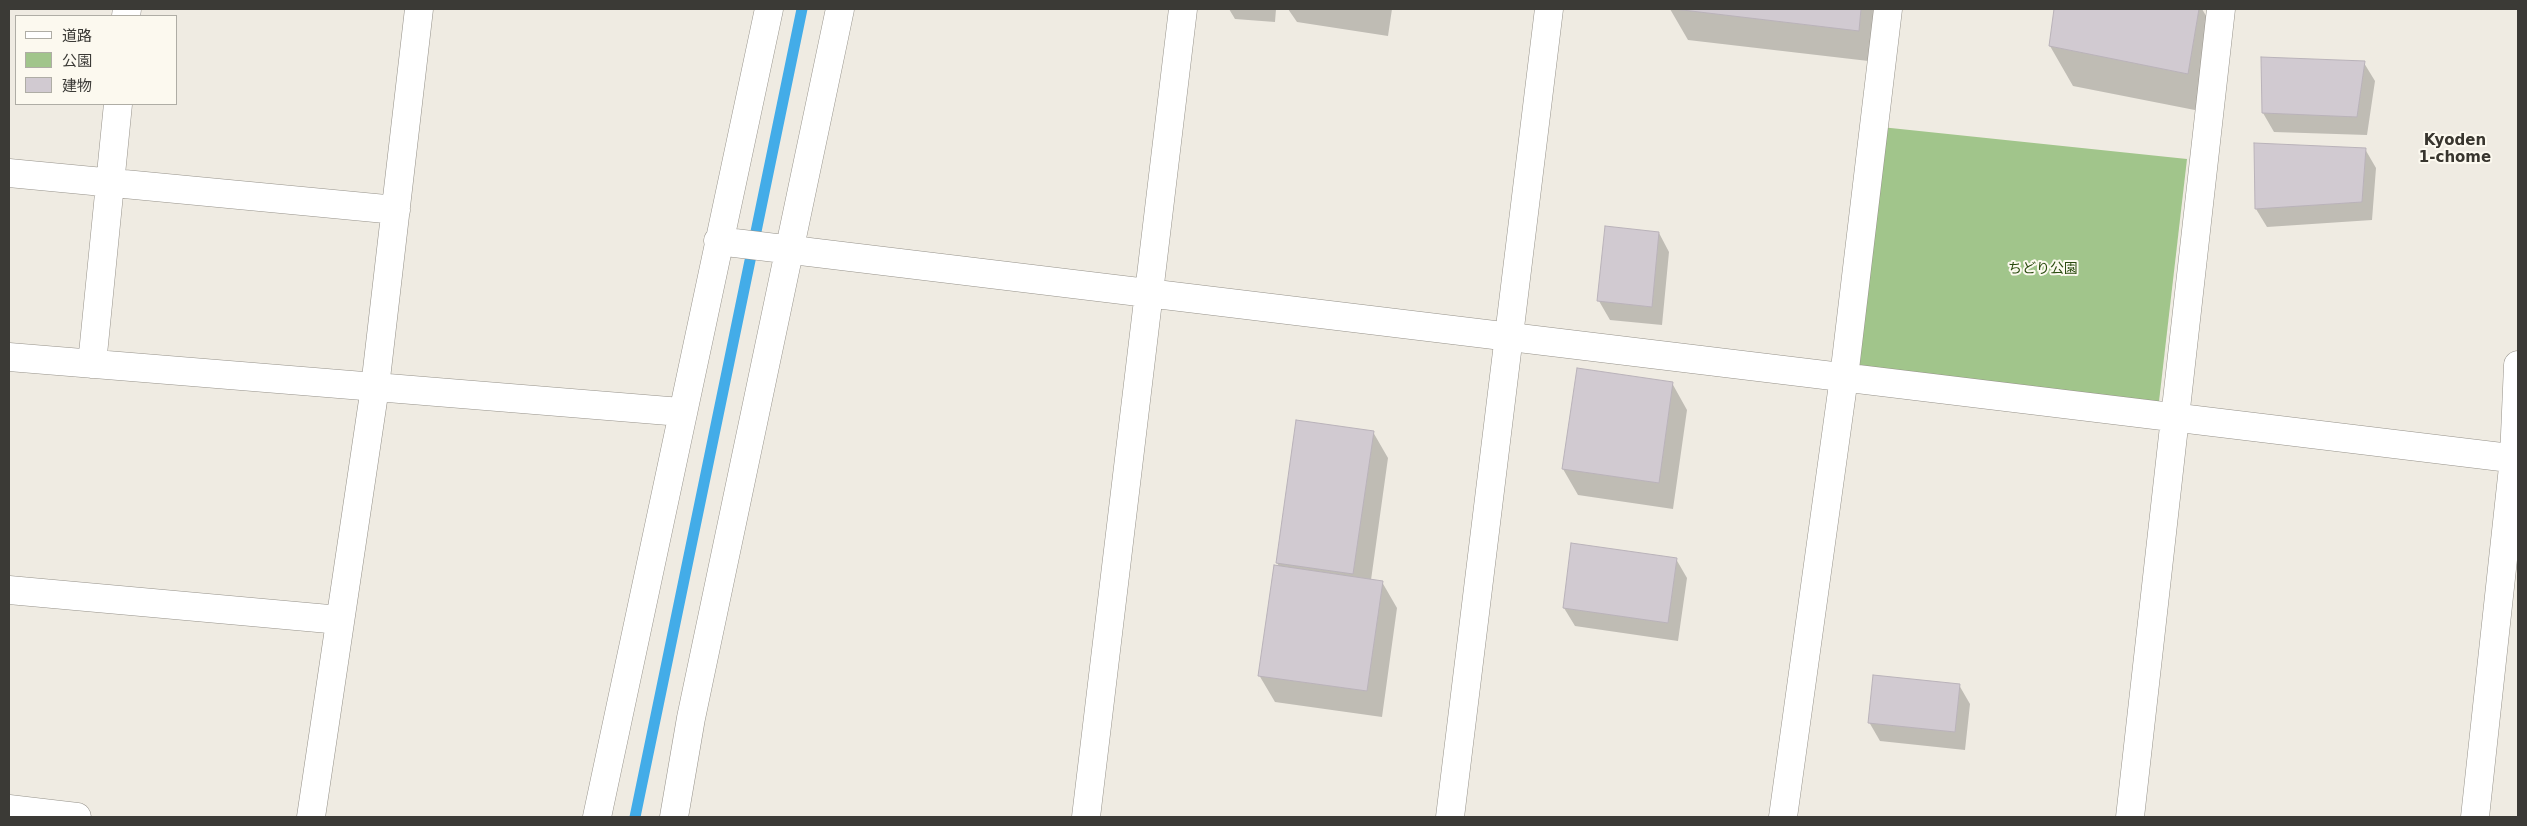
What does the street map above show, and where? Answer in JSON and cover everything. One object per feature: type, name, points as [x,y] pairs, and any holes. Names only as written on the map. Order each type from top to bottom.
[{"type":"street","points":[[311,817],[375,387],[419,9]]},
{"type":"street","points":[[597,817],[681,412],[769,9]]},
{"type":"street","points":[[674,817],[691,718],[840,9]]},
{"type":"street","points":[[1086,817],[1183,9]]},
{"type":"street","points":[[1450,817],[1548,9]]},
{"type":"street","points":[[1783,817],[1844,376],[1888,9]]},
{"type":"street","points":[[2130,817],[2221,9]]},
{"type":"street","points":[[92,364],[118,105]]},
{"type":"street","points":[[9,173],[396,210]]},
{"type":"street","points":[[718,241],[2516,458]]},
{"type":"street","points":[[9,356],[681,412]]},
{"type":"street","points":[[2475,817],[2516,458],[2518,365]]},
{"type":"street","points":[[9,590],[340,620]]},
{"type":"street","points":[[9,809],[77,817]]},
{"type":"green space","name":"ちどり公園","points":[[1881,127],[2187,159],[2158,410],[1855,372]]},
{"type":"building","points":[[1674,9],[1861,9],[1859,31]]},
{"type":"building","points":[[2054,9],[2199,9],[2188,74],[2049,46]]},
{"type":"building","points":[[2261,57],[2365,61],[2357,117],[2262,113]]},
{"type":"building","points":[[2254,143],[2366,148],[2362,202],[2255,209]]},
{"type":"building","points":[[1605,226],[1659,232],[1652,307],[1597,301]]},
{"type":"building","points":[[1577,368],[1673,382],[1659,483],[1562,469]]},
{"type":"building","points":[[1296,420],[1374,431],[1353,574],[1276,563]]},
{"type":"building","points":[[1571,543],[1677,558],[1668,623],[1563,608]]},
{"type":"building","points":[[1274,565],[1383,581],[1367,691],[1258,676]]},
{"type":"building","points":[[1873,675],[1960,684],[1955,732],[1868,723]]},
{"type":"waterway","points":[[635,817],[802,9]]},
{"type":"district","name":"Kyoden 1-chome","points":[[2455,150]]}]
